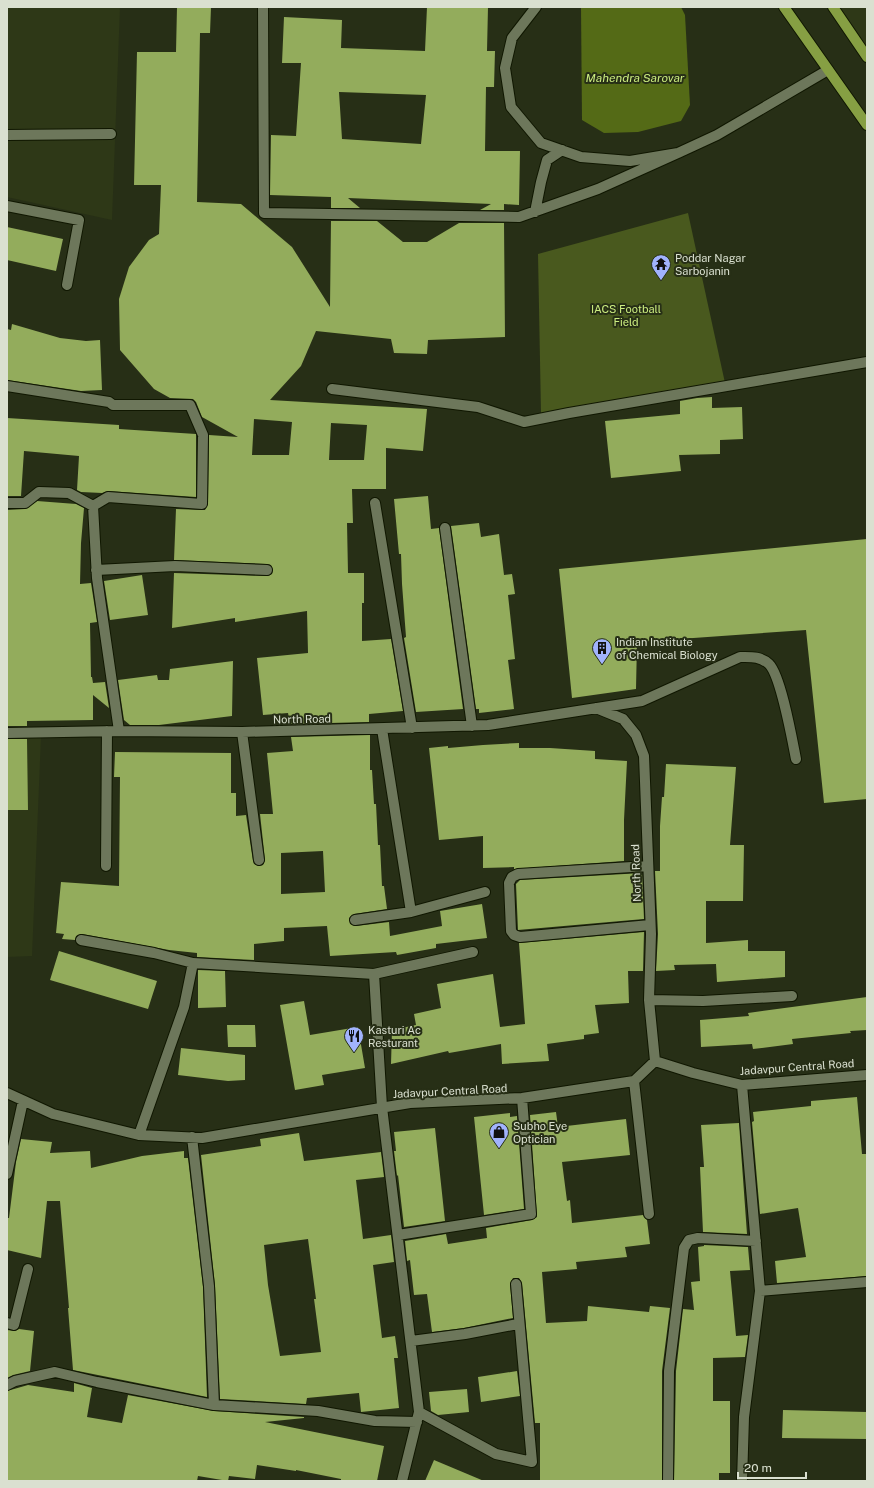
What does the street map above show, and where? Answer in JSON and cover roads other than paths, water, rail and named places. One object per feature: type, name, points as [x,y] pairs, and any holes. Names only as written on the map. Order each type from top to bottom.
[{"type":"main road","points":[[784,7],[867,125]]},
{"type":"main road","points":[[833,7],[867,57]]},
{"type":"street","points":[[264,7],[264,213],[519,217],[598,189],[717,135],[828,70]]},
{"type":"street","points":[[536,7],[512,38],[505,68],[511,107],[541,143],[581,157],[630,161],[678,153]]},
{"type":"street","points":[[7,135],[111,134]]},
{"type":"street","points":[[535,212],[547,160],[562,150]]},
{"type":"street","points":[[7,206],[79,220],[67,285]]},
{"type":"street","points":[[332,389],[478,407],[524,422],[569,412],[867,362]]},
{"type":"street","points":[[7,386],[109,402],[113,405],[190,405],[203,435],[202,504],[108,497],[93,506]]},
{"type":"street","points":[[7,503],[25,504],[39,492],[69,493],[93,506]]},
{"type":"street","points":[[375,503],[412,728]]},
{"type":"street","points":[[93,506],[96,570],[119,731]]},
{"type":"street","points":[[445,528],[472,726]]},
{"type":"street","points":[[96,570],[175,566],[267,570]]},
{"type":"street","name":"North Road","points":[[7,733],[107,731],[242,732],[488,725],[642,701],[740,657],[757,657],[769,664],[777,677],[796,759]]},
{"type":"street","name":"North Road","points":[[596,708],[623,720],[636,735],[644,756],[650,925],[649,1000],[655,1062]]},
{"type":"street","points":[[382,729],[411,912]]},
{"type":"street","points":[[106,866],[107,731]]},
{"type":"street","points":[[242,732],[259,860]]},
{"type":"street","points":[[648,866],[518,874],[512,877],[509,883],[511,931],[514,935],[520,937],[650,925]]},
{"type":"street","points":[[355,920],[411,912],[485,892]]},
{"type":"street","points":[[80,940],[154,953],[193,963],[374,974],[473,952]]},
{"type":"street","points":[[139,1135],[184,1007],[193,963]]},
{"type":"street","points":[[374,974],[382,1107],[419,1412],[402,1481]]},
{"type":"street","points":[[649,1000],[703,1001],[792,996]]},
{"type":"street","points":[[649,1214],[634,1081],[655,1062]]},
{"type":"street","name":"Jadavpur Central Road","points":[[655,1062],[742,1085],[867,1075]]},
{"type":"street","name":"Jadavpur Central Road","points":[[7,1093],[53,1114],[139,1135],[202,1138],[410,1103],[522,1098],[634,1081]]},
{"type":"street","points":[[742,1085],[760,1291],[744,1417],[742,1481]]},
{"type":"street","points":[[398,1236],[531,1214],[522,1098]]},
{"type":"street","points":[[7,1174],[23,1101]]},
{"type":"street","points":[[192,1138],[209,1286],[214,1405]]},
{"type":"street","points":[[668,1481],[669,1371],[684,1248],[689,1240],[698,1238],[756,1241]]},
{"type":"street","points":[[7,1323],[14,1325],[28,1269]]},
{"type":"street","points":[[760,1291],[867,1282]]},
{"type":"street","points":[[419,1412],[496,1454],[532,1462],[518,1324],[516,1284]]},
{"type":"street","points":[[411,1341],[465,1334],[518,1324]]},
{"type":"street","points":[[7,1384],[15,1380],[55,1372],[97,1382],[214,1405],[318,1411],[375,1421],[417,1422]]},
{"type":"water","name":"Mahendra Sarovar","points":[[581,7],[681,7],[685,15],[690,105],[681,121],[638,132],[604,133],[582,120]]},
{"type":"place","name":"Poddar Nagar Sarbojanin","points":[[661,281]]},
{"type":"place","name":"Indian Institute of Chemical Biology","points":[[602,665]]},
{"type":"place","name":"Kasturi Ac Resturant","points":[[354,1053]]},
{"type":"place","name":"Subho Eye Optician","points":[[499,1149]]},
{"type":"park label","name":"IACS Football Field","points":[[626,315]]}]
